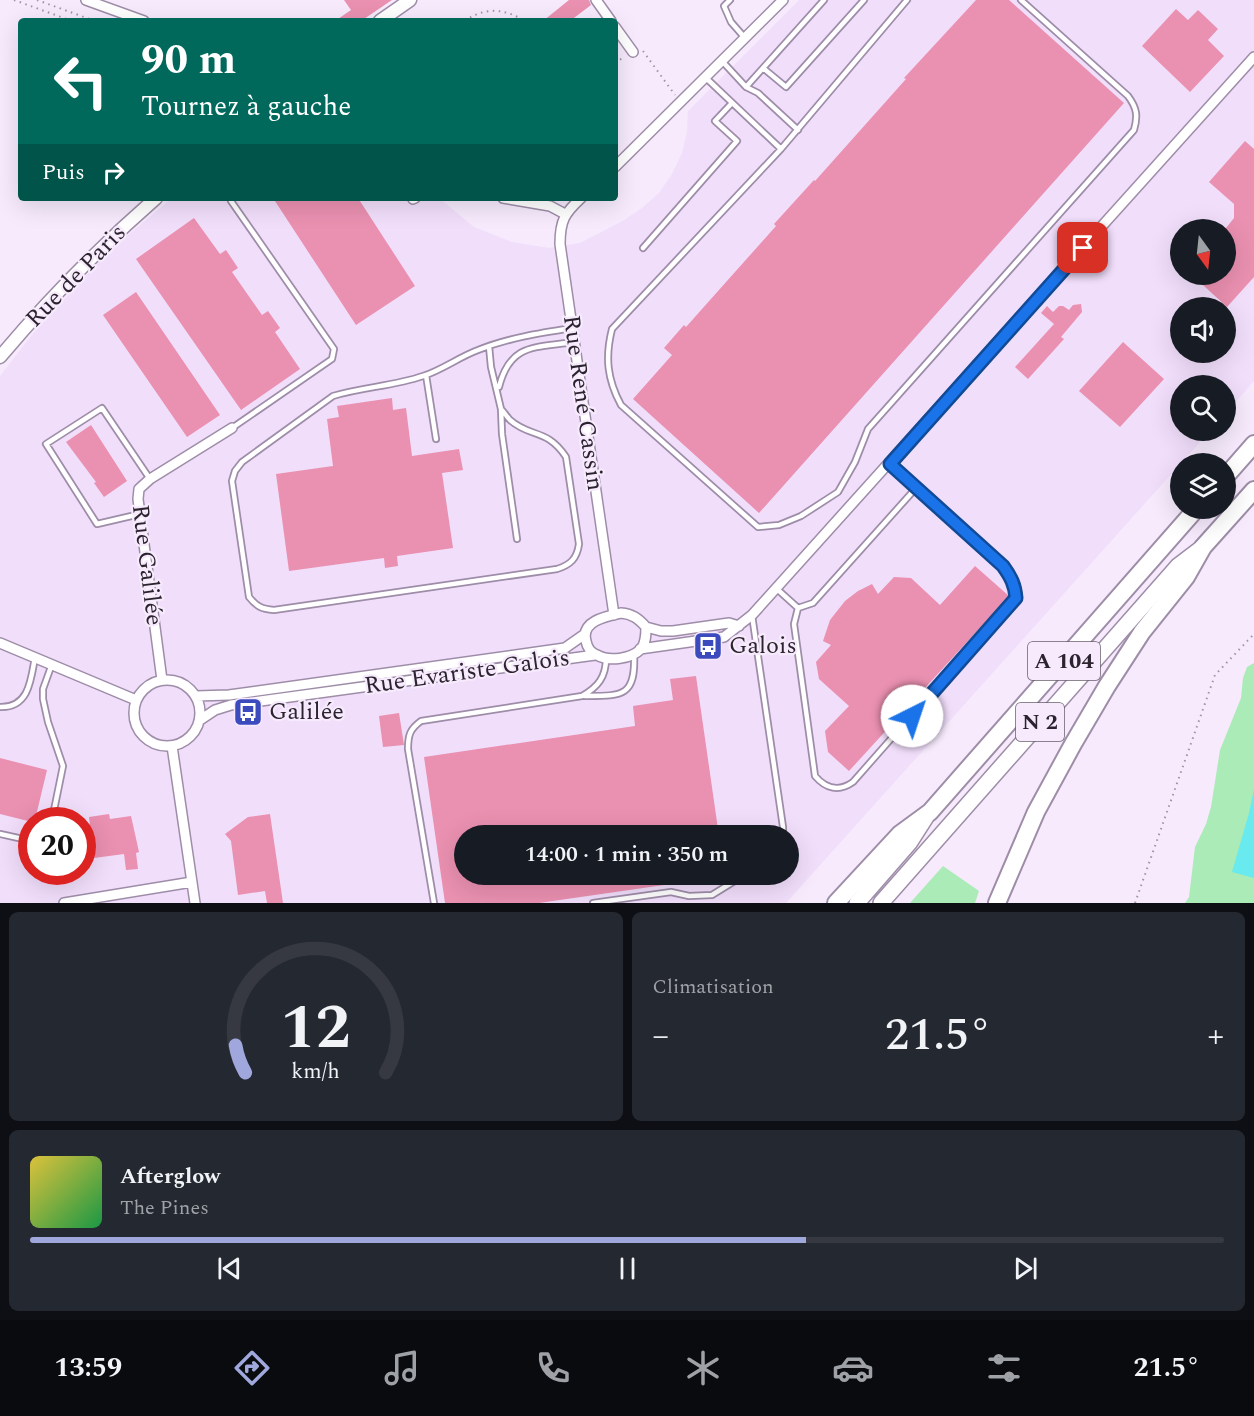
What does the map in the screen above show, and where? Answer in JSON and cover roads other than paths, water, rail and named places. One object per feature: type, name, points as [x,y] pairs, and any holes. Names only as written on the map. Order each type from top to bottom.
[{"type":"highway","points":[[1236,465],[1254,444]]},
{"type":"highway","name":"A 104","points":[[997,903],[1036,812],[1073,744],[1142,632],[1186,577],[1203,547],[1254,490]]},
{"type":"highway","name":"A 104","points":[[836,903],[900,834],[930,812],[1187,519]]},
{"type":"highway","name":"N 2","points":[[881,903],[1178,566],[1203,547]]},
{"type":"highway","points":[[857,903],[910,842],[930,812]]},
{"type":"street","points":[[86,0],[136,18]]},
{"type":"street","points":[[384,18],[410,0]]},
{"type":"street","points":[[596,0],[609,18]]},
{"type":"street","points":[[618,164],[783,0]]},
{"type":"street","points":[[618,31],[633,52]]},
{"type":"street","points":[[614,615],[629,614],[636,617],[646,627],[661,631],[729,623],[739,626],[752,615],[1254,57]]},
{"type":"street","name":"Rue de Paris","points":[[0,357],[66,282],[153,201]]},
{"type":"street","points":[[521,201],[550,206],[565,214],[578,201]]},
{"type":"street","name":"Rue René Cassin","points":[[565,214],[561,224],[560,244],[614,615]]},
{"type":"street","name":"Rue Galilée","points":[[162,680],[140,514],[139,489],[150,479],[232,428]]},
{"type":"street","name":"Rue Evariste Galois","points":[[196,696],[229,695],[565,648],[585,634],[595,620],[614,615]]},
{"type":"street","name":"Rue Evariste Galois","points":[[200,720],[214,710],[231,705],[595,655],[606,658],[625,658],[637,651],[724,637],[739,626]]},
{"type":"street","points":[[637,651],[645,642],[646,627]]},
{"type":"street","name":"Rue Evariste Galois","points":[[585,634],[589,650],[595,655]]},
{"type":"street","points":[[0,643],[136,700]]},
{"type":"street","points":[[162,680],[172,680],[182,683],[196,696],[201,711],[200,720],[190,737],[182,743],[172,746],[153,743],[138,729],[134,710],[136,700],[146,687],[162,680]]},
{"type":"street","points":[[172,746],[195,903]]},
{"type":"street","points":[[64,903],[192,882]]},
{"type":"lane","points":[[730,0],[724,6],[730,22],[745,38]]},
{"type":"lane","points":[[746,87],[824,0]]},
{"type":"lane","points":[[764,68],[786,87],[864,0]]},
{"type":"lane","points":[[907,0],[781,149],[612,329],[607,350],[612,389],[621,405],[758,527],[779,525],[801,516],[838,492],[855,462],[868,429],[1134,130],[1137,118],[1136,107],[1128,96],[1021,0]]},
{"type":"lane","points":[[722,61],[746,87],[758,93],[798,130]]},
{"type":"lane","points":[[705,77],[781,149]]},
{"type":"lane","points":[[643,248],[737,141],[715,121],[732,103]]},
{"type":"lane","points":[[231,201],[334,349],[332,359],[232,428]]},
{"type":"lane","points":[[501,409],[510,421],[548,438],[566,457],[579,544],[574,560],[566,566],[274,610],[256,606],[249,597],[232,489],[235,471],[242,462],[333,396],[426,375],[489,346],[533,334],[572,328]]},
{"type":"lane","points":[[498,390],[503,370],[518,352],[574,342]]},
{"type":"lane","points":[[489,346],[491,367],[501,409],[502,434],[517,539]]},
{"type":"lane","points":[[426,375],[436,439]]},
{"type":"lane","points":[[140,514],[97,524],[46,444],[102,408],[150,479]]},
{"type":"lane","points":[[798,608],[794,624],[815,776],[822,784],[833,788],[848,786],[1016,598],[1011,578],[1003,566],[890,464]]},
{"type":"lane","points":[[798,608],[813,603],[916,488]]},
{"type":"lane","points":[[777,589],[798,608]]},
{"type":"lane","points":[[752,615],[783,825]]},
{"type":"lane","points":[[434,903],[408,749],[408,735],[412,727],[421,721],[582,696],[611,696],[624,692],[632,683],[637,651]]},
{"type":"lane","points":[[0,707],[14,705],[23,699],[29,689],[35,657]]},
{"type":"lane","points":[[582,696],[592,690],[603,677],[606,671],[606,658]]},
{"type":"lane","points":[[52,664],[43,689],[43,699],[63,766],[55,807]]},
{"type":"lane","points":[[0,834],[18,837]]},
{"type":"lane","points":[[593,903],[670,892],[688,896],[712,895],[728,885]]},
{"type":"water","points":[[1254,789],[1254,878],[1232,872]]},
{"type":"place","name":"Galois","points":[[708,646]]},
{"type":"place","name":"Galilée","points":[[248,712]]}]
